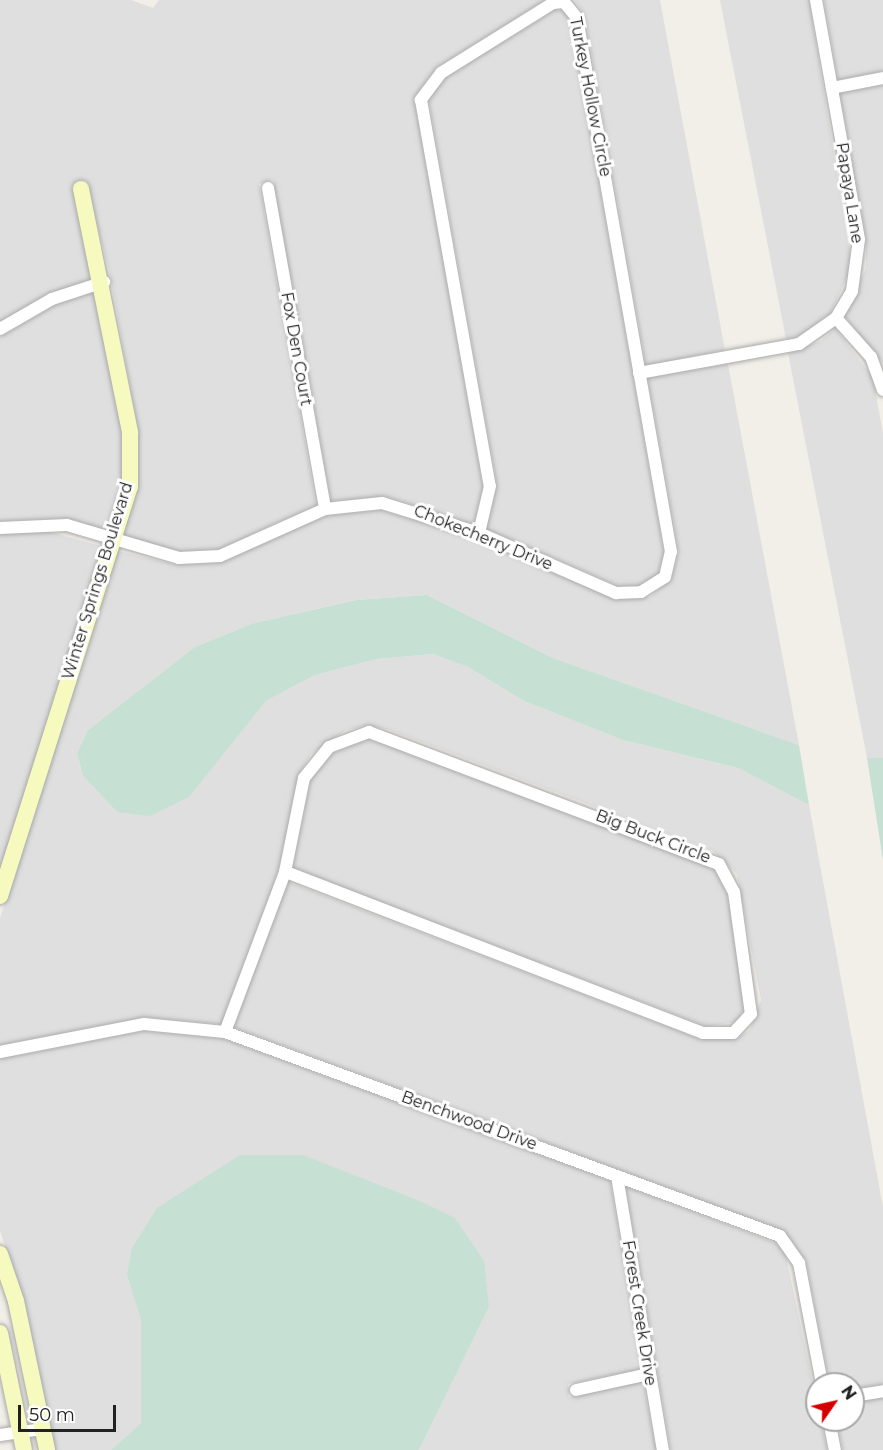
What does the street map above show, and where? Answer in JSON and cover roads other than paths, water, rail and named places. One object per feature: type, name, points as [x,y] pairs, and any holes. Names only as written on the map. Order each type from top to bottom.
[{"type":"street","name":"Papaya Lane","points":[[639,373],[799,344],[836,318],[852,291],[859,239],[816,0]]},
{"type":"street","name":"Turkey Hollow Circle","points":[[479,533],[490,486],[421,100],[441,73],[553,3],[573,7],[578,18],[671,552],[664,577],[652,587]]},
{"type":"street","points":[[832,88],[883,78]]},
{"type":"street","name":"Fox Den Court","points":[[268,188],[325,509]]},
{"type":"street","name":"Winter Springs Boulevard","points":[[0,896],[130,487],[130,432],[104,282],[81,189]]},
{"type":"street","points":[[0,329],[52,299],[104,282]]},
{"type":"street","points":[[836,318],[871,357],[883,390]]},
{"type":"street","name":"Chokecherry Drive","points":[[0,528],[67,525],[113,543],[179,558],[220,556],[325,509],[382,503],[479,533],[616,593],[652,587]]},
{"type":"street","name":"Big Buck Circle","points":[[225,1032],[285,872],[304,778],[316,759],[347,737],[369,732],[387,736],[719,864],[734,892],[751,1014],[733,1033],[703,1033],[285,872]]},
{"type":"street","name":"Benchwood Drive","points":[[0,1052],[144,1024],[225,1032],[780,1236],[791,1247],[819,1372]]},
{"type":"street","name":"Forest Creek Drive","points":[[617,1176],[663,1450]]},
{"type":"street","points":[[0,1254],[16,1301],[47,1450]]},
{"type":"street","points":[[0,1333],[24,1450]]},
{"type":"street","points":[[576,1390],[649,1374]]},
{"type":"street","points":[[865,1394],[883,1391]]},
{"type":"street","points":[[0,1435],[42,1429]]},
{"type":"street","points":[[831,1432],[835,1450]]}]
